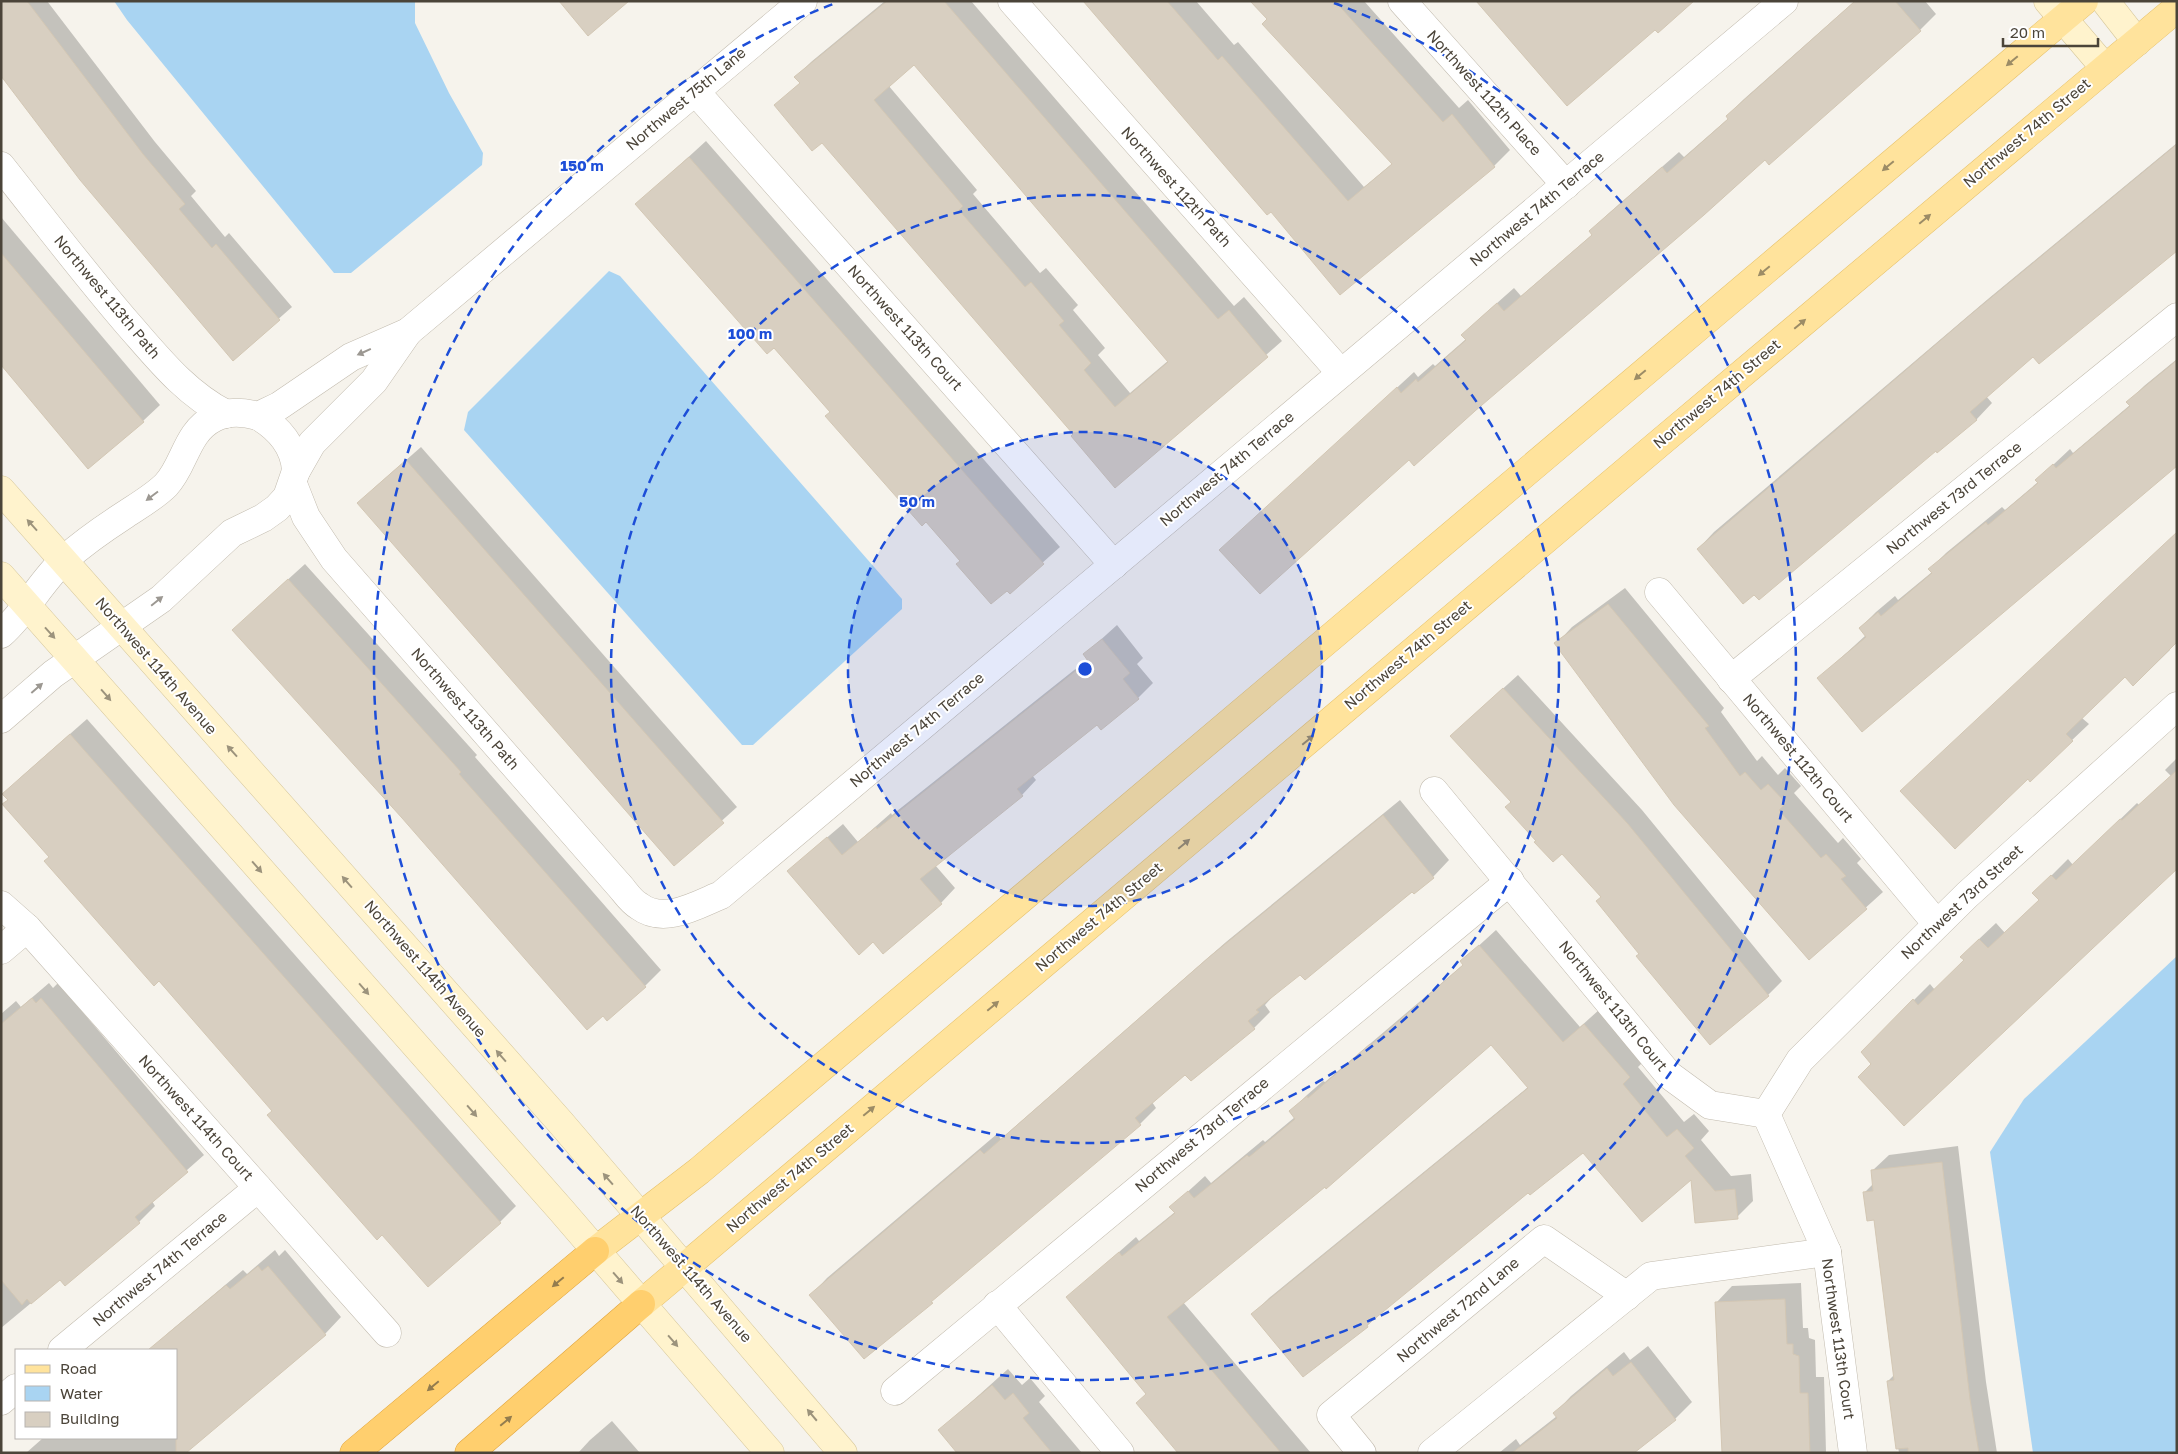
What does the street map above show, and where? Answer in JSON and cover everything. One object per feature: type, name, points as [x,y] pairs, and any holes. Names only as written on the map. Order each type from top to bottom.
[{"type":"highway","points":[[354,1453],[595,1251]]},
{"type":"highway","points":[[469,1453],[641,1304]]},
{"type":"main road","points":[[595,1251],[699,1171],[2056,10],[2084,1]]},
{"type":"main road","name":"Northwest 74th Street","points":[[641,1304],[2177,8]]},
{"type":"street","name":"Northwest 75th Lane","points":[[1,720],[53,674],[161,599],[232,532],[262,518],[277,508],[287,497],[312,443],[374,381],[408,332],[803,1]]},
{"type":"street","name":"Northwest 112th Path","points":[[1012,1],[1341,373]]},
{"type":"street","name":"Northwest 112th Place","points":[[1402,1],[1566,185]]},
{"type":"street","name":"Northwest 74th Terrace","points":[[659,915],[684,911],[721,895],[1784,1]]},
{"type":"street","points":[[2105,1],[2138,42]]},
{"type":"street","points":[[2056,10],[2105,68]]},
{"type":"street","name":"Northwest 113th Court","points":[[695,91],[1114,564]]},
{"type":"street","name":"Northwest 113th Path","points":[[1,166],[110,303],[176,379],[210,406],[226,414]]},
{"type":"street","name":"Northwest 73rd Terrace","points":[[1731,679],[2177,317]]},
{"type":"street","name":"Northwest 75th Lane","points":[[258,416],[279,406],[351,357],[408,332]]},
{"type":"street","points":[[1,634],[27,607],[64,560],[93,536],[164,487],[175,475],[188,445],[196,434],[213,418],[226,414],[258,416]]},
{"type":"street","name":"Northwest 113th Path","points":[[258,416],[270,423],[281,434],[296,460],[295,478],[306,517],[334,559],[617,883],[639,907],[659,915]]},
{"type":"street","name":"Northwest 114th Avenue","points":[[1,490],[640,1215],[843,1453]]},
{"type":"street","points":[[1,576],[595,1251],[770,1453]]},
{"type":"street","name":"Northwest 112th Court","points":[[1659,592],[1937,924]]},
{"type":"street","name":"Northwest 73rd Street","points":[[1766,1114],[1800,1060],[1937,924],[2177,706]]},
{"type":"street","name":"Northwest 113th Court","points":[[1434,791],[1669,1075],[1710,1105],[1766,1114],[1827,1252],[1854,1453]]},
{"type":"street","name":"Northwest 73rd Terrace","points":[[895,1392],[997,1305],[1510,881]]},
{"type":"street","name":"Northwest 114th Court","points":[[1,905],[27,928],[388,1333]]},
{"type":"street","points":[[1,950],[27,928]]},
{"type":"street","name":"Northwest 74th Terrace","points":[[63,1349],[258,1188]]},
{"type":"street","name":"Northwest 72nd Lane","points":[[1362,1453],[1331,1415],[1544,1239],[1627,1296]]},
{"type":"street","points":[[1432,1453],[1651,1276],[1827,1252]]},
{"type":"street","points":[[997,1305],[1120,1453]]},
{"type":"street","points":[[1,1401],[15,1389]]},
{"type":"water","points":[[114,1],[415,1],[415,23],[449,93],[483,153],[482,165],[351,273],[334,273],[127,20]]},
{"type":"water","points":[[609,271],[620,276],[902,599],[902,609],[753,745],[742,745],[464,430],[468,412]]},
{"type":"water","points":[[2177,956],[2177,1453],[2033,1453],[1990,1152],[2024,1099]]},
{"type":"building","points":[[1,1],[27,1],[143,154],[185,204],[179,209],[212,248],[216,244],[280,320],[233,361],[80,180],[1,76]]},
{"type":"building","points":[[559,1],[629,1],[588,36]]},
{"type":"building","points":[[887,1],[944,1],[1218,319],[1229,310],[1268,357],[1115,488],[1071,436],[1073,434],[822,143],[812,151],[774,105],[800,83],[794,77]],"holes":[[[914,65],[1168,362],[1115,407],[1084,370],[1091,363],[1059,325],[1064,321],[1031,282],[1025,287],[959,210],[963,206],[874,100]]]},
{"type":"building","points":[[1083,1],[1167,1],[1218,60],[1222,56],[1348,201],[1392,164],[1262,24],[1267,19],[1250,1],[1335,1],[1443,122],[1452,114],[1495,167],[1340,295],[1271,212],[1267,215]]},
{"type":"building","points":[[1476,1],[1694,1],[1658,33],[1655,30],[1567,106]]},
{"type":"building","points":[[1855,1],[1895,1],[1921,31],[1769,165],[1765,160],[1414,466],[1409,460],[1260,594],[1219,550],[1397,387],[1401,393],[1416,379],[1418,382],[1466,340],[1461,335],[1497,303],[1504,311],[1592,235],[1589,231],[1662,167],[1667,173],[1728,119],[1726,116]]},
{"type":"building","points":[[2177,144],[2177,251],[2039,364],[2033,357],[1970,412],[1977,420],[1937,453],[1936,451],[1759,600],[1754,595],[1743,604],[1697,549],[1970,315]]},
{"type":"building","points":[[689,157],[1044,564],[1010,594],[1007,591],[991,604],[956,564],[960,561],[926,522],[922,526],[825,416],[830,412],[774,348],[767,354],[635,204]]},
{"type":"building","points":[[1,253],[144,422],[88,469],[1,365]]},
{"type":"building","points":[[2177,360],[2177,466],[1862,732],[1817,678],[1866,637],[1859,628],[1878,612],[1881,616],[1932,573],[1928,569],[1986,522],[1988,525],[2038,483],[2035,480],[2053,464],[2056,468],[2130,406],[2126,402]]},
{"type":"building","points":[[406,460],[724,823],[674,866],[357,503]]},
{"type":"building","points":[[2177,532],[2177,642],[2133,686],[2125,677],[2066,734],[2073,741],[2030,782],[2028,779],[1955,849],[1900,791]]},
{"type":"building","points":[[288,579],[461,772],[459,774],[646,987],[607,1021],[603,1016],[587,1030],[402,818],[232,630]]},
{"type":"building","points":[[1608,604],[1709,726],[1705,728],[1740,776],[1745,772],[1761,790],[1768,784],[1786,803],[1779,810],[1821,858],[1826,854],[1846,876],[1841,879],[1867,909],[1809,960],[1674,805],[1554,643]]},
{"type":"building","points":[[1102,639],[1130,673],[1123,679],[1139,699],[1101,730],[1097,725],[1017,789],[1023,796],[920,879],[942,904],[883,954],[873,942],[859,955],[787,871],[827,837],[842,855],[1088,661],[1083,654]]},
{"type":"building","points":[[1503,688],[1628,824],[1769,996],[1710,1045],[1636,956],[1639,954],[1596,901],[1601,897],[1562,854],[1553,862],[1534,842],[1536,841],[1505,807],[1511,802],[1450,736]]},
{"type":"building","points":[[70,734],[501,1223],[428,1287],[382,1235],[377,1240],[267,1115],[272,1111],[159,981],[154,986],[44,861],[49,857],[2,804],[8,800],[2,794]]},
{"type":"building","points":[[2177,770],[2177,869],[1904,1126],[1858,1077],[1871,1064],[1861,1052],[1913,999],[1918,1005],[1964,960],[1960,957],[1979,939],[1988,948],[2039,900],[2032,893],[2051,875],[2056,880],[2120,819],[2122,820]]},
{"type":"building","points":[[1383,815],[1434,878],[1414,894],[1412,892],[1305,980],[1300,975],[1256,1010],[1259,1012],[1248,1021],[1255,1029],[1191,1081],[1185,1075],[1135,1118],[1141,1125],[931,1302],[933,1303],[864,1359],[809,1295],[980,1150],[984,1154],[1208,958]]},
{"type":"building","points":[[1479,945],[1563,1042],[1584,1024],[1630,1077],[1623,1084],[1667,1137],[1677,1129],[1694,1148],[1685,1156],[1715,1191],[1735,1189],[1738,1219],[1695,1223],[1691,1180],[1642,1222],[1583,1153],[1530,1195],[1528,1193],[1367,1325],[1368,1327],[1303,1377],[1251,1314],[1528,1088],[1491,1045],[1326,1189],[1325,1187],[1167,1317],[1281,1453],[1178,1453],[1136,1403],[1146,1394],[1066,1297],[1119,1252],[1122,1256],[1175,1213],[1169,1207],[1188,1191],[1194,1198],[1247,1155],[1249,1157],[1295,1119],[1289,1111],[1307,1096],[1308,1098],[1463,965],[1460,961]]},
{"type":"building","points":[[32,998],[36,1003],[41,998],[188,1172],[135,1217],[140,1223],[65,1286],[60,1280],[31,1304],[27,1299],[22,1305],[1,1280],[1,1024]]},
{"type":"building","points":[[1942,1162],[1970,1399],[1979,1453],[1908,1453],[1908,1448],[1896,1449],[1887,1381],[1894,1380],[1874,1220],[1867,1221],[1863,1192],[1873,1191],[1871,1170]]},
{"type":"building","points":[[258,1266],[262,1271],[268,1266],[326,1335],[186,1453],[176,1453],[176,1439],[178,1439],[178,1349],[149,1349],[226,1285],[230,1289]]},
{"type":"building","points":[[1785,1299],[1787,1344],[1793,1344],[1793,1354],[1799,1356],[1800,1393],[1808,1393],[1810,1453],[1722,1453],[1715,1302]]},
{"type":"building","points":[[1631,1362],[1676,1420],[1634,1453],[1512,1453],[1557,1418],[1553,1413],[1607,1368],[1613,1376]]},
{"type":"building","points":[[992,1385],[1005,1400],[1013,1393],[1029,1413],[1023,1418],[1052,1453],[957,1453],[938,1430]]}]
